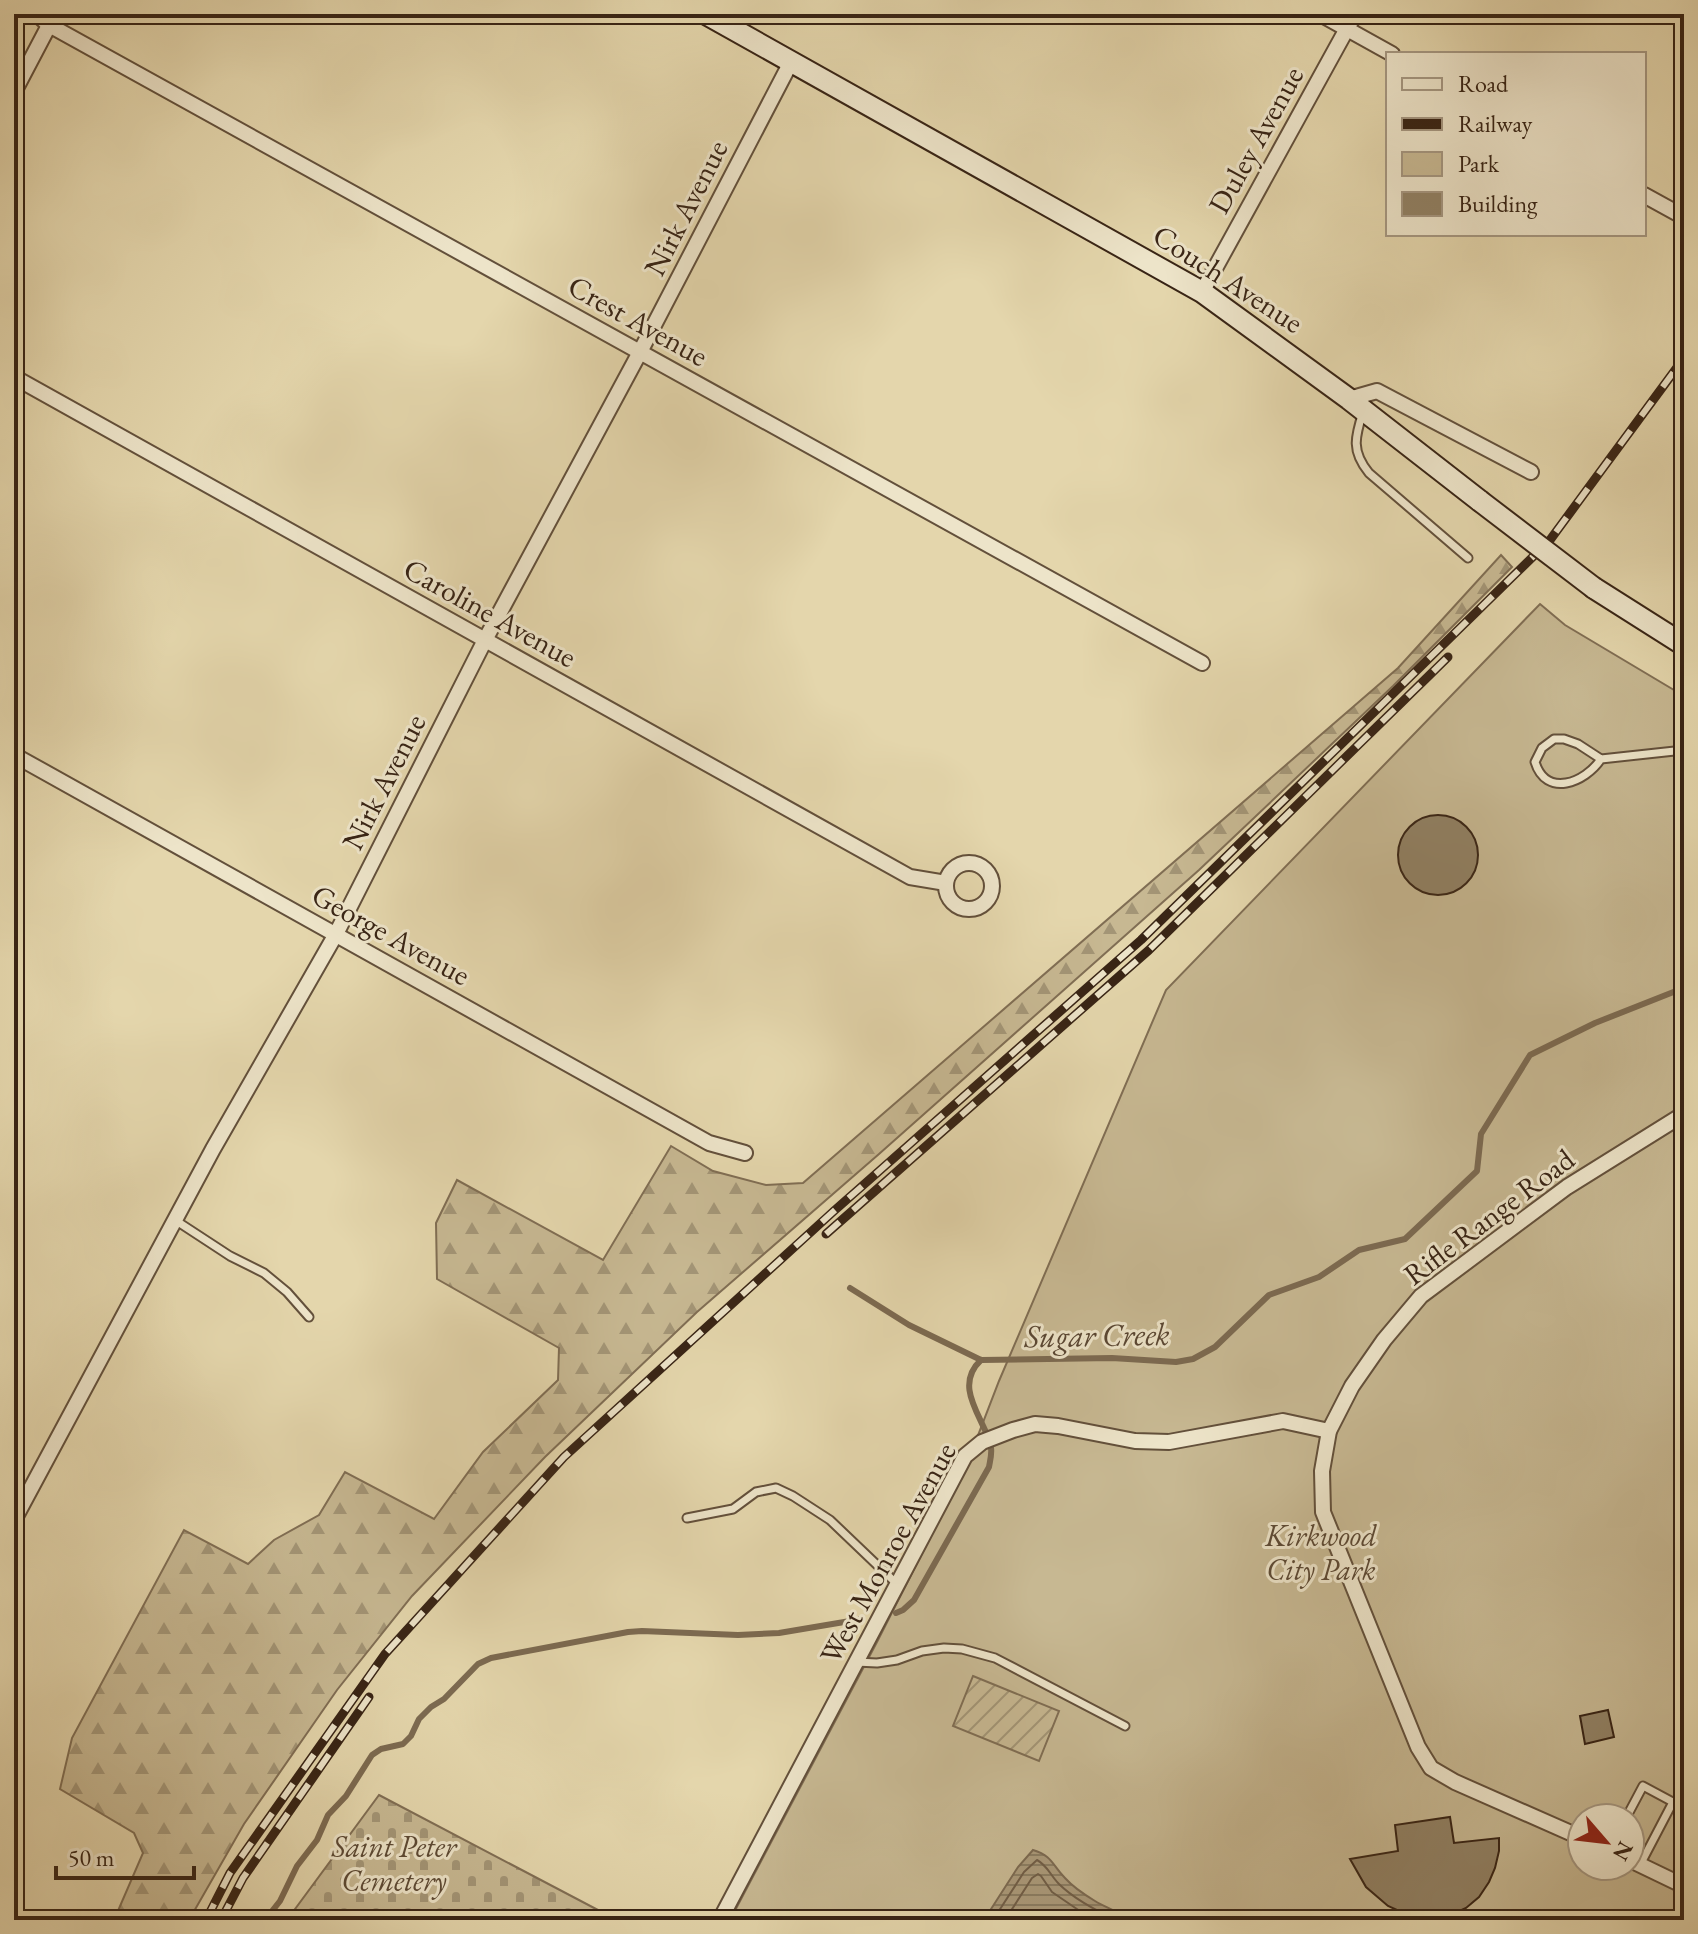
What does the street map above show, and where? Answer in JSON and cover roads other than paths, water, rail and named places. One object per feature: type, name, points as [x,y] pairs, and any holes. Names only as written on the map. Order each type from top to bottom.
[{"type":"street","name":"Crest Avenue","points":[[37,14],[52,19],[640,352],[1202,663]]},
{"type":"street","name":"Couch Avenue","points":[[706,14],[1202,292],[1356,404],[1594,588],[1684,645]]},
{"type":"street","points":[[1320,14],[1388,52]]},
{"type":"street","name":"Duley Avenue","points":[[1202,292],[1355,14]]},
{"type":"street","points":[[14,92],[52,19]]},
{"type":"street","name":"Nirk Avenue","points":[[14,1520],[213,1149],[336,934],[485,640],[791,62]]},
{"type":"street","points":[[1646,196],[1684,217]]},
{"type":"street","name":"Caroline Avenue","points":[[14,377],[910,877],[946,883]]},
{"type":"street","points":[[1356,404],[1377,391],[1531,472]]},
{"type":"street","name":"George Avenue","points":[[14,755],[709,1143],[745,1153]]},
{"type":"street","name":"Rifle Range Road","points":[[1566,1831],[1455,1782],[1431,1768],[1418,1747],[1323,1512],[1322,1471],[1329,1431],[1352,1386],[1384,1340],[1421,1296],[1567,1187],[1684,1114]]},
{"type":"street","name":"West Monroe Avenue","points":[[720,1920],[965,1456],[982,1442],[1035,1424],[1135,1441],[1169,1442],[1283,1421],[1329,1431]]},
{"type":"street","points":[[1646,1867],[1684,1886]]},
{"type":"lane","points":[[1356,404],[1359,460],[1387,490],[1468,558]]},
{"type":"lane","points":[[1601,759],[1580,779],[1562,784],[1548,780],[1539,773],[1535,762],[1542,748],[1554,739],[1578,744],[1601,759],[1684,750]]},
{"type":"lane","points":[[175,1220],[230,1256],[264,1273],[287,1292],[309,1317]]},
{"type":"lane","points":[[687,1518],[733,1509],[756,1492],[776,1488],[830,1520],[897,1584]]},
{"type":"lane","points":[[856,1662],[877,1663],[922,1651],[962,1649],[995,1658],[1125,1726]]},
{"type":"lane","points":[[1634,1802],[1643,1786],[1684,1808]]},
{"type":"lane","points":[[1646,1845],[1673,1802]]},
{"type":"water","points":[[1033,1850],[1048,1858],[1079,1891],[1128,1920],[984,1920],[1018,1867]]},
{"type":"waterway","name":"Sugar Creek","points":[[850,1288],[909,1325],[981,1360],[1112,1358],[1176,1362],[1193,1359],[1215,1347],[1269,1295],[1319,1277],[1359,1250],[1405,1239],[1477,1171],[1481,1134],[1530,1055],[1595,1023],[1684,986]]},
{"type":"waterway","name":"Sugar Creek","points":[[896,1613],[914,1600],[989,1467],[991,1448],[973,1404],[969,1382],[981,1360]]},
{"type":"waterway","name":"Sugar Creek","points":[[265,1920],[280,1901],[297,1866],[317,1840],[328,1815],[346,1796],[372,1755],[381,1749],[403,1744],[411,1736],[419,1719],[444,1699],[478,1664],[491,1658],[628,1632],[779,1633],[862,1619]]},
{"type":"railway","points":[[206,1920],[230,1873],[385,1654],[564,1457],[835,1210],[1141,940],[1550,540],[1684,358]]},
{"type":"railway","points":[[826,1234],[1149,950],[1448,657]]},
{"type":"railway","points":[[221,1920],[243,1878],[369,1697]]},
{"type":"park label","name":"Kirkwood City Park","points":[[1321,1553]]},
{"type":"park label","name":"Saint Peter Cemetery","points":[[394,1864]]}]
